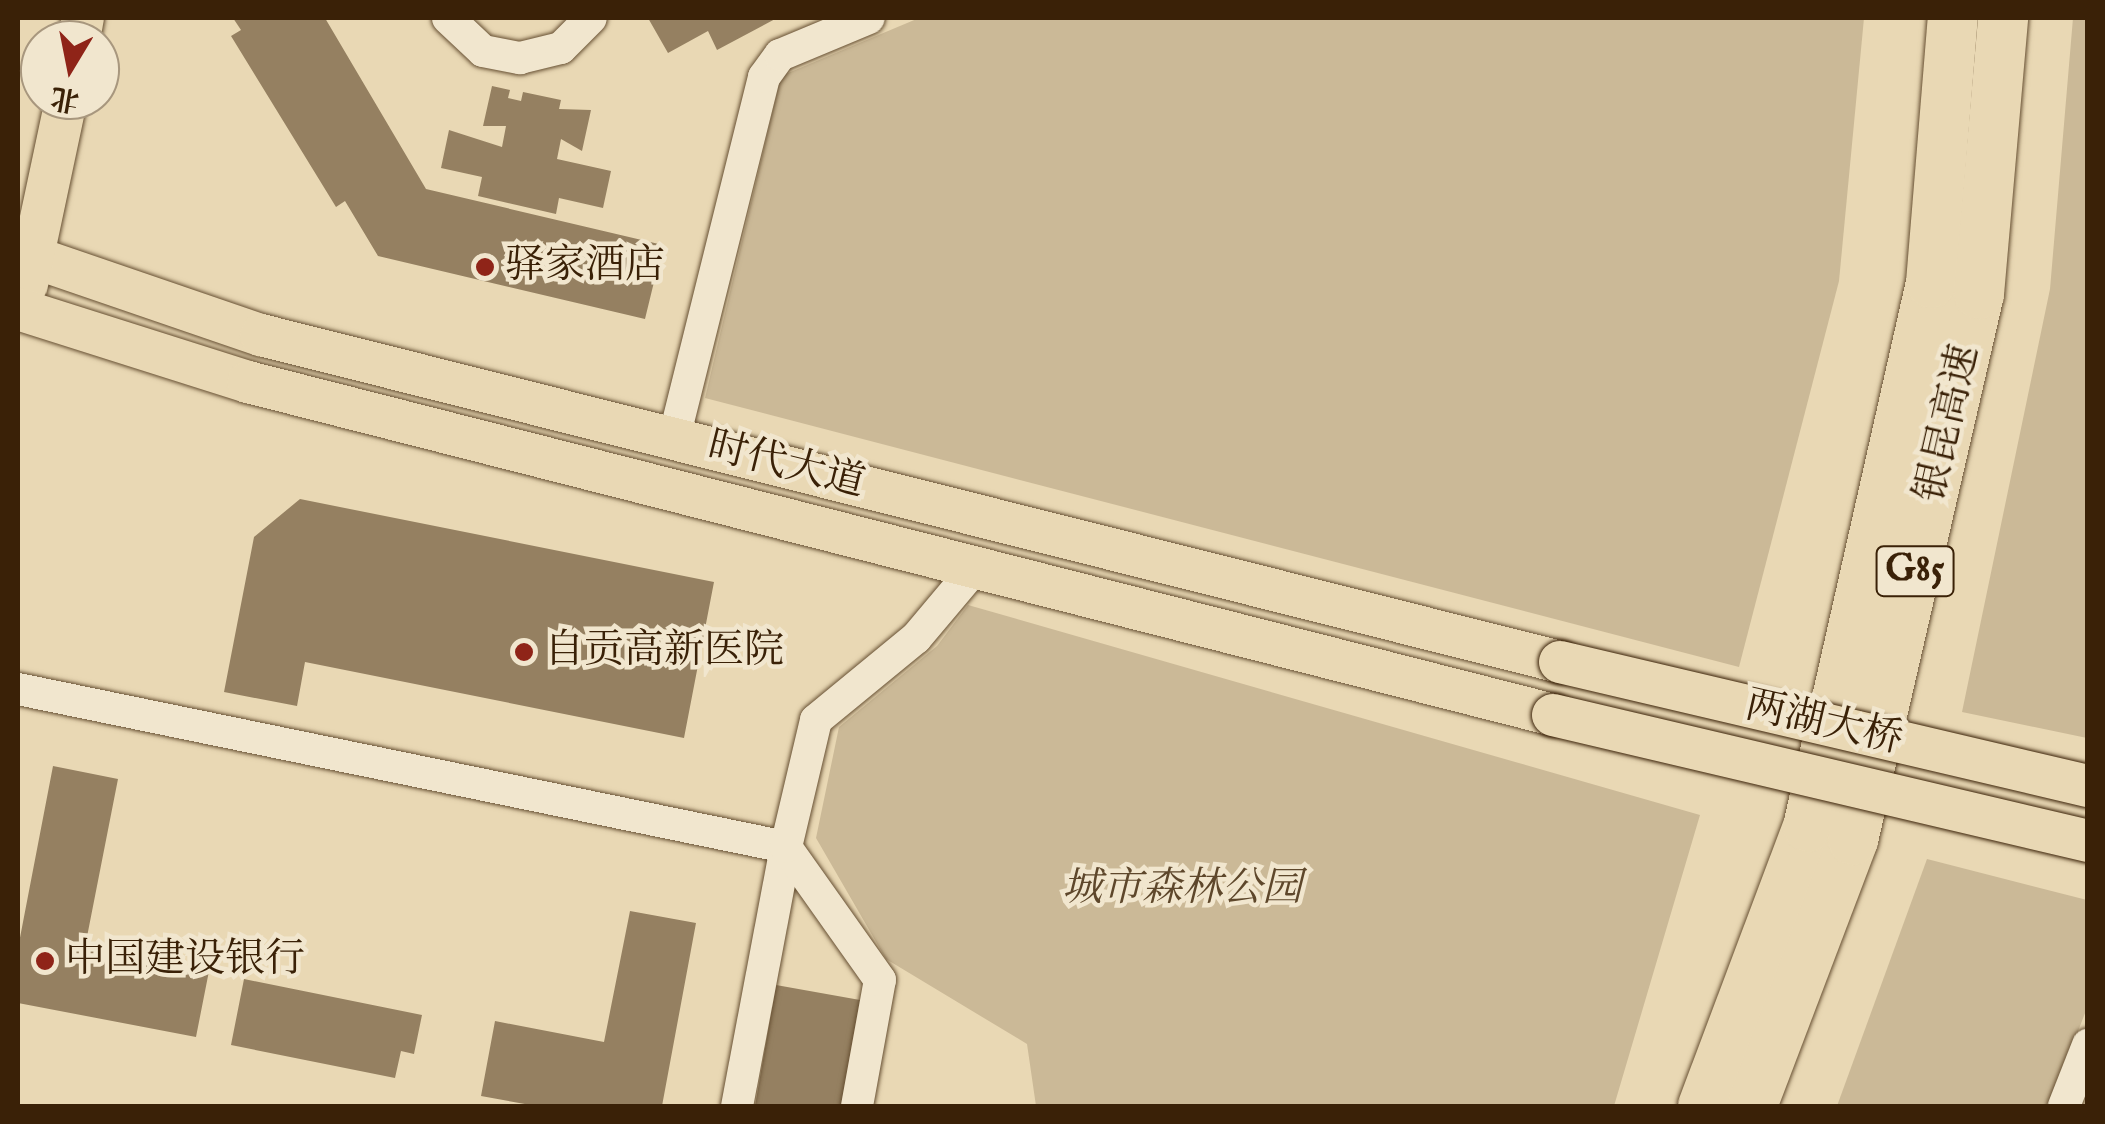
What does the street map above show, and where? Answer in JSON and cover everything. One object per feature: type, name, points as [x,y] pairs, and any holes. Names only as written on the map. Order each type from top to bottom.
[{"type":"highway","name":"银昆高速","points":[[1703,1106],[1808,827],[1930,283],[1953,18]]},
{"type":"highway","name":"银昆高速","points":[[1752,1106],[1852,840],[1980,294],[2003,18]]},
{"type":"main road","points":[[18,314],[25,256],[61,120]]},
{"type":"main road","name":"时代大道","points":[[25,256],[261,335],[1560,662]]},
{"type":"main road","name":"时代大道","points":[[18,314],[248,382],[1552,716],[2088,841]]},
{"type":"main road","name":"两湖大桥","points":[[1560,662],[2088,786]]},
{"type":"lane","points":[[448,18],[483,51],[520,58],[561,48],[591,18]]},
{"type":"lane","points":[[674,438],[764,77],[780,55],[868,18]]},
{"type":"lane","points":[[737,1106],[786,847],[816,720],[916,638],[975,568]]},
{"type":"lane","points":[[18,690],[786,847],[880,980],[857,1106]]},
{"type":"lane","points":[[2064,1106],[2088,1045]]},
{"type":"green space","points":[[919,18],[1864,18],[1839,281],[1739,667],[705,398],[781,76]]},
{"type":"green space","points":[[2073,18],[2088,18],[2087,738],[1962,712],[2050,289]]},
{"type":"green space","name":"城市森林公园","points":[[968,605],[1700,815],[1614,1106],[1036,1106],[1027,1044],[886,959],[816,838],[839,727],[937,646]]},
{"type":"green space","points":[[1927,859],[2087,900],[2087,1008],[2049,1106],[1837,1106]]},
{"type":"building","points":[[233,18],[325,18],[426,189],[663,245],[645,319],[378,256],[345,201],[336,207],[231,36],[241,30]]},
{"type":"building","points":[[648,18],[777,18],[717,50],[708,31],[668,53]]},
{"type":"building","points":[[492,86],[510,90],[508,98],[521,101],[523,92],[561,100],[559,109],[591,110],[582,151],[561,139],[557,159],[611,171],[603,208],[559,198],[556,214],[478,196],[482,177],[441,168],[449,130],[502,147],[506,126],[483,126]]},
{"type":"building","points":[[300,499],[714,582],[684,738],[305,662],[297,706],[224,692],[254,537]]},
{"type":"building","points":[[53,766],[118,779],[85,947],[209,971],[196,1037],[18,1003],[18,948]]},
{"type":"building","points":[[630,911],[696,923],[662,1106],[536,1106],[481,1096],[495,1021],[604,1042]]},
{"type":"building","points":[[244,979],[422,1015],[414,1054],[401,1051],[395,1078],[231,1045]]},
{"type":"building","points":[[776,985],[860,1000],[841,1106],[755,1106]]},
{"type":"place","name":"驿家酒店","points":[[485,267]]},
{"type":"place","name":"自贡高新医院","points":[[524,652]]},
{"type":"place","name":"中国建设银行","points":[[45,961]]}]
